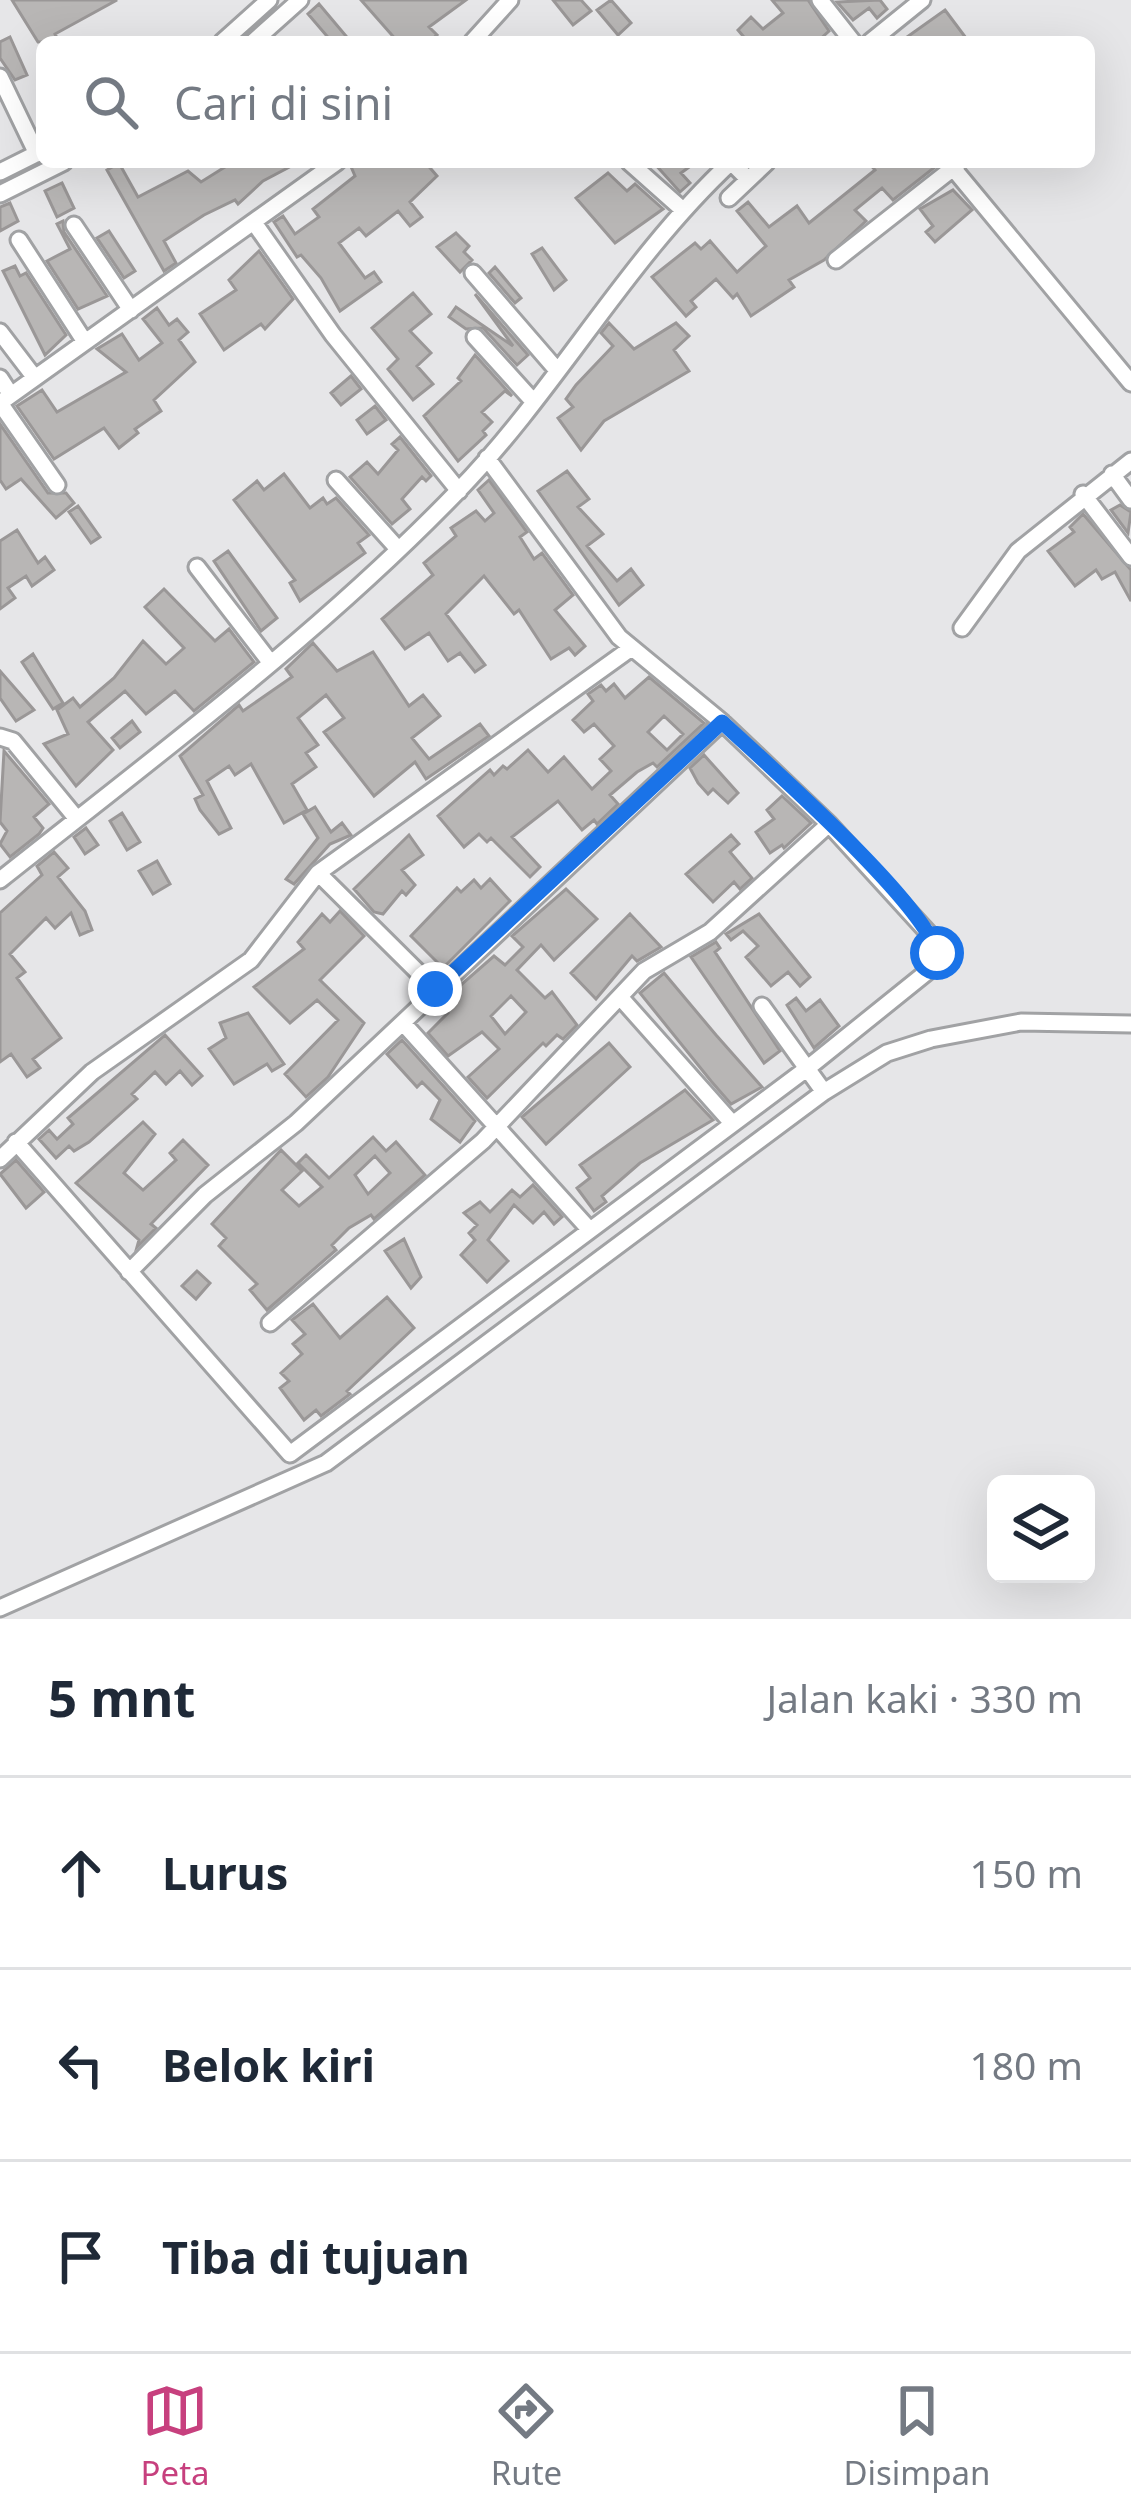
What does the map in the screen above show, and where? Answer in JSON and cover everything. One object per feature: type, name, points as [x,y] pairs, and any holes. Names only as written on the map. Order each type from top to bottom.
[{"type":"street","points":[[229,36],[268,0]]},
{"type":"street","points":[[261,36],[300,0]]},
{"type":"street","points":[[477,36],[510,0]]},
{"type":"street","points":[[820,0],[848,36]]},
{"type":"street","points":[[877,36],[922,0]]},
{"type":"street","points":[[0,77],[36,147]]},
{"type":"street","points":[[0,172],[36,154]]},
{"type":"street","points":[[0,194],[52,168]]},
{"type":"street","points":[[4,400],[329,168]]},
{"type":"street","points":[[636,168],[683,210]]},
{"type":"street","points":[[0,880],[270,662],[398,549],[487,458],[683,210],[725,168]]},
{"type":"street","points":[[737,168],[748,179]]},
{"type":"street","points":[[729,198],[760,168]]},
{"type":"street","points":[[836,260],[949,168]]},
{"type":"street","points":[[957,168],[1131,383]]},
{"type":"street","points":[[255,224],[333,335],[458,490]]},
{"type":"street","points":[[74,225],[131,310]]},
{"type":"street","points":[[19,240],[86,342]]},
{"type":"street","points":[[473,273],[556,369]]},
{"type":"street","points":[[0,332],[35,378]]},
{"type":"street","points":[[475,338],[532,400]]},
{"type":"street","points":[[0,378],[4,400],[57,485]]},
{"type":"street","points":[[290,1454],[809,1066],[937,964],[933,938],[829,824],[722,722],[629,649],[487,458]]},
{"type":"street","points":[[962,628],[1018,551],[1083,494],[1131,461]]},
{"type":"street","points":[[1112,474],[1131,500]]},
{"type":"street","points":[[336,480],[398,549]]},
{"type":"street","points":[[1083,494],[1131,557]]},
{"type":"street","points":[[197,567],[270,662]]},
{"type":"street","points":[[0,1159],[92,1072],[251,960],[318,873],[415,798],[629,649]]},
{"type":"street","points":[[129,1272],[205,1195],[281,1137],[722,722]]},
{"type":"street","points":[[0,737],[13,741],[76,818]]},
{"type":"street","points":[[270,1323],[463,1160],[644,971],[710,932],[829,824]]},
{"type":"street","points":[[318,873],[435,989]]},
{"type":"street","points":[[620,998],[732,1123]]},
{"type":"street","points":[[762,1006],[824,1092]]},
{"type":"street","points":[[0,1608],[304,1475],[410,1405],[824,1092],[887,1053],[931,1039],[1021,1022],[1131,1024]]},
{"type":"street","points":[[404,1023],[588,1228]]},
{"type":"street","points":[[16,1142],[304,1475]]},
{"type":"building","points":[[12,0],[117,0],[56,36],[36,39]]},
{"type":"building","points":[[361,0],[466,0],[429,27],[436,36],[393,36]]},
{"type":"building","points":[[553,0],[581,0],[591,11],[573,25]]},
{"type":"building","points":[[611,0],[631,23],[618,35],[597,10]]},
{"type":"building","points":[[772,0],[808,0],[829,31],[824,36],[743,36],[738,30],[751,17],[763,29],[783,13]]},
{"type":"building","points":[[880,0],[887,9],[877,18],[869,8],[853,20],[837,2]]},
{"type":"building","points":[[319,4],[346,36],[327,36],[308,14]]},
{"type":"building","points":[[945,10],[964,36],[908,36]]},
{"type":"building","points":[[10,37],[27,75],[15,80],[0,58],[0,42]]},
{"type":"building","points":[[122,168],[138,197],[188,171],[201,182],[223,168],[288,168],[263,181],[238,204],[235,200],[204,215],[164,241],[176,263],[164,271],[107,170]]},
{"type":"building","points":[[352,168],[430,168],[437,176],[410,202],[422,217],[410,226],[398,211],[366,236],[359,228],[339,243],[365,278],[374,272],[381,282],[340,311],[321,278],[301,255],[297,257],[274,222],[283,216],[295,234],[319,217],[313,209],[355,176]]},
{"type":"building","points":[[658,168],[688,168],[681,173],[690,183],[680,192]]},
{"type":"building","points":[[934,168],[893,200],[882,188],[855,210],[866,221],[824,260],[789,280],[794,287],[751,316],[737,294],[733,298],[716,279],[691,301],[696,307],[686,316],[652,277],[695,243],[701,249],[710,241],[737,272],[766,246],[737,211],[748,202],[769,227],[797,206],[809,223],[875,170]]},
{"type":"building","points":[[608,173],[627,191],[635,184],[663,209],[615,243],[576,198]]},
{"type":"building","points":[[62,183],[74,208],[57,217],[45,191]]},
{"type":"building","points":[[953,190],[972,210],[935,242],[926,232],[933,226],[920,209]]},
{"type":"building","points":[[10,203],[18,221],[0,231],[0,207]]},
{"type":"building","points":[[63,221],[64,232],[107,296],[78,309],[47,261],[70,249],[57,224]]},
{"type":"building","points":[[109,231],[135,271],[124,278],[97,238]]},
{"type":"building","points":[[456,233],[469,246],[464,252],[472,260],[460,272],[437,247]]},
{"type":"building","points":[[542,248],[566,280],[554,290],[532,254]]},
{"type":"building","points":[[259,251],[293,299],[265,329],[261,324],[224,350],[200,314],[236,290],[229,280]]},
{"type":"building","points":[[15,266],[20,276],[26,273],[66,335],[45,355],[3,271]]},
{"type":"building","points":[[495,267],[521,298],[515,303],[489,273]]},
{"type":"building","points":[[413,293],[431,314],[410,331],[431,353],[417,366],[433,384],[413,400],[388,369],[398,359],[372,328]]},
{"type":"building","points":[[475,294],[528,355],[517,365],[483,328],[466,329],[449,317],[456,307],[513,346]]},
{"type":"building","points":[[157,308],[169,325],[177,319],[188,332],[179,340],[195,362],[154,400],[161,411],[135,429],[138,433],[119,448],[104,428],[54,459],[17,406],[42,390],[57,412],[126,372],[97,349],[122,334],[139,360],[162,343],[143,319]]},
{"type":"building","points":[[609,323],[634,349],[676,323],[689,336],[674,350],[689,371],[604,421],[581,450],[558,418],[573,407],[566,399],[576,385],[613,346],[601,333]]},
{"type":"building","points":[[475,355],[512,396],[505,391],[482,412],[492,422],[483,431],[486,435],[458,461],[424,416],[461,381],[458,378]]},
{"type":"building","points":[[351,376],[361,389],[341,405],[331,393]]},
{"type":"building","points":[[375,406],[386,420],[367,434],[357,420]]},
{"type":"building","points":[[0,424],[48,493],[66,493],[74,503],[56,518],[21,479],[6,489],[0,480]]},
{"type":"building","points":[[400,437],[431,476],[426,481],[422,477],[402,499],[410,509],[392,524],[350,477],[367,462],[378,474],[398,450],[392,444]]},
{"type":"building","points":[[567,471],[589,499],[578,507],[603,534],[587,546],[617,581],[631,569],[643,585],[619,605],[538,491]]},
{"type":"building","points":[[284,474],[310,508],[323,498],[327,504],[336,498],[369,535],[358,543],[365,553],[300,601],[290,583],[295,580],[234,500],[257,481],[264,490]]},
{"type":"building","points":[[489,480],[527,532],[520,537],[534,559],[542,553],[573,595],[555,610],[585,646],[575,655],[569,648],[551,659],[519,610],[514,614],[484,576],[446,614],[485,665],[475,672],[460,653],[448,661],[429,633],[405,649],[382,619],[433,575],[424,563],[456,536],[451,528],[476,511],[485,521],[494,513],[478,490]]},
{"type":"building","points":[[1120,505],[1131,512],[1128,533],[1111,510]]},
{"type":"building","points":[[78,506],[100,537],[91,543],[69,512]]},
{"type":"building","points":[[1083,514],[1131,570],[1131,601],[1115,572],[1102,579],[1096,570],[1075,586],[1048,551],[1074,532],[1070,527]]},
{"type":"building","points":[[17,530],[38,563],[45,557],[54,570],[32,586],[26,576],[8,588],[15,598],[0,609],[0,541]]},
{"type":"building","points":[[228,551],[277,618],[261,631],[214,561]]},
{"type":"building","points":[[164,589],[215,641],[229,629],[254,662],[194,711],[175,691],[146,714],[125,691],[88,722],[113,750],[76,786],[44,744],[68,734],[57,710],[73,698],[80,707],[114,678],[143,641],[166,664],[184,648],[145,607]]},
{"type":"building","points":[[313,643],[337,671],[373,652],[409,706],[423,695],[440,716],[412,738],[429,759],[480,724],[489,736],[426,779],[415,762],[374,796],[324,732],[344,718],[326,695],[298,718],[318,745],[306,753],[316,767],[292,784],[307,810],[284,823],[251,764],[235,775],[229,766],[207,781],[231,828],[219,834],[200,810],[195,799],[203,795],[180,756],[239,705],[243,711],[292,677],[286,669]]},
{"type":"building","points":[[33,654],[63,703],[53,709],[22,662]]},
{"type":"building","points":[[0,671],[34,710],[16,721],[0,698]]},
{"type":"building","points":[[649,677],[704,723],[657,767],[653,763],[637,772],[610,795],[618,804],[597,824],[594,820],[582,830],[558,801],[512,837],[540,867],[530,877],[491,838],[487,842],[479,834],[464,847],[438,816],[490,770],[494,775],[503,766],[507,769],[528,750],[548,772],[564,757],[592,789],[611,771],[600,759],[614,746],[594,724],[584,732],[573,720],[593,701],[588,694],[601,685],[606,691],[614,684],[625,698]],"holes":[[[664,716],[683,734],[667,750],[648,732]]]},
{"type":"building","points":[[132,721],[140,732],[120,748],[112,738]]},
{"type":"building","points":[[4,751],[49,804],[34,817],[43,828],[39,834],[10,857],[0,844],[7,831],[0,822]]},
{"type":"building","points":[[704,755],[738,793],[728,803],[713,789],[708,794],[690,768]]},
{"type":"building","points":[[782,796],[811,823],[784,848],[770,853],[756,832],[774,819],[767,810]]},
{"type":"building","points":[[315,807],[331,832],[342,823],[351,835],[330,844],[294,884],[286,879],[318,838],[303,814]]},
{"type":"building","points":[[122,813],[140,842],[127,850],[110,821]]},
{"type":"building","points":[[86,828],[98,845],[85,854],[74,837]]},
{"type":"building","points":[[409,835],[423,855],[402,870],[415,885],[406,895],[402,891],[383,914],[374,912],[354,889]]},
{"type":"building","points":[[731,835],[739,844],[730,852],[752,878],[740,889],[734,882],[713,902],[686,874]]},
{"type":"building","points":[[54,852],[68,868],[58,877],[85,911],[92,930],[80,935],[71,913],[55,928],[46,918],[10,954],[25,972],[17,978],[61,1038],[33,1059],[40,1068],[27,1077],[11,1054],[0,1062],[0,913],[42,875],[37,866]]},
{"type":"building","points":[[157,861],[170,884],[153,894],[139,871]]},
{"type":"building","points":[[490,879],[510,901],[443,968],[411,936],[457,888],[461,892],[474,880],[481,888]]},
{"type":"building","points":[[566,889],[597,919],[554,960],[541,945],[517,970],[545,998],[552,992],[577,1025],[563,1039],[557,1035],[546,1046],[543,1043],[487,1098],[468,1077],[499,1049],[482,1032],[448,1056],[428,1033],[448,1013],[439,1004],[494,956],[505,965],[523,947],[512,936]],"holes":[[[511,996],[526,1012],[505,1034],[491,1016]]]},
{"type":"building","points":[[340,911],[364,936],[320,980],[364,1023],[328,1077],[306,1097],[285,1074],[338,1020],[317,1000],[290,1023],[254,987],[304,949],[298,942],[322,914],[330,922]]},
{"type":"building","points":[[630,914],[661,947],[637,961],[632,956],[596,999],[571,973]]},
{"type":"building","points":[[759,914],[810,977],[800,986],[788,972],[771,986],[746,957],[758,946],[743,931],[731,940],[726,934]]},
{"type":"building","points":[[716,942],[720,948],[715,952],[780,1051],[764,1063],[691,957]]},
{"type":"building","points":[[664,973],[762,1087],[731,1104],[711,1081],[640,993]]},
{"type":"building","points":[[796,998],[806,1011],[820,1000],[839,1026],[814,1048],[787,1005]]},
{"type":"building","points":[[248,1013],[284,1064],[272,1071],[267,1064],[234,1084],[209,1049],[226,1038],[220,1023]]},
{"type":"building","points":[[165,1035],[202,1076],[192,1085],[180,1071],[166,1084],[155,1072],[132,1094],[137,1099],[89,1142],[74,1151],[69,1146],[56,1158],[39,1139],[49,1130],[57,1139],[73,1124],[68,1118]]},
{"type":"building","points":[[402,1040],[475,1121],[460,1142],[431,1119],[440,1100],[422,1082],[417,1087],[387,1054]]},
{"type":"building","points":[[609,1043],[630,1067],[546,1144],[522,1117]]},
{"type":"building","points":[[685,1090],[713,1120],[640,1163],[602,1196],[606,1202],[594,1211],[577,1188],[590,1178],[580,1165]]},
{"type":"building","points":[[143,1122],[155,1134],[124,1173],[143,1190],[176,1160],[170,1153],[183,1140],[208,1165],[151,1224],[156,1228],[137,1247],[139,1240],[76,1183]]},
{"type":"building","points":[[373,1137],[386,1151],[396,1142],[425,1175],[374,1219],[371,1215],[349,1228],[332,1245],[336,1250],[267,1310],[250,1290],[257,1284],[219,1246],[226,1238],[212,1224],[281,1150],[302,1171],[282,1190],[299,1206],[322,1187],[298,1163],[306,1155],[329,1178]],"holes":[[[375,1156],[390,1173],[368,1194],[355,1175]]]},
{"type":"building","points":[[16,1160],[44,1192],[26,1208],[0,1174]]},
{"type":"building","points":[[533,1185],[562,1217],[554,1224],[544,1212],[533,1223],[514,1205],[488,1240],[508,1261],[487,1282],[461,1255],[475,1240],[469,1233],[477,1225],[464,1213],[480,1202],[490,1212],[512,1190],[520,1197]]},
{"type":"building","points":[[404,1239],[421,1277],[411,1288],[385,1251]]},
{"type":"building","points":[[197,1271],[210,1283],[196,1299],[182,1286]]},
{"type":"building","points":[[387,1297],[414,1328],[347,1391],[350,1394],[321,1416],[316,1410],[304,1420],[280,1388],[289,1381],[281,1373],[302,1354],[293,1344],[305,1334],[292,1320],[313,1304],[340,1338]]},
{"type":"route","points":[[435,989],[722,722],[872,869],[933,938],[937,953]]}]
